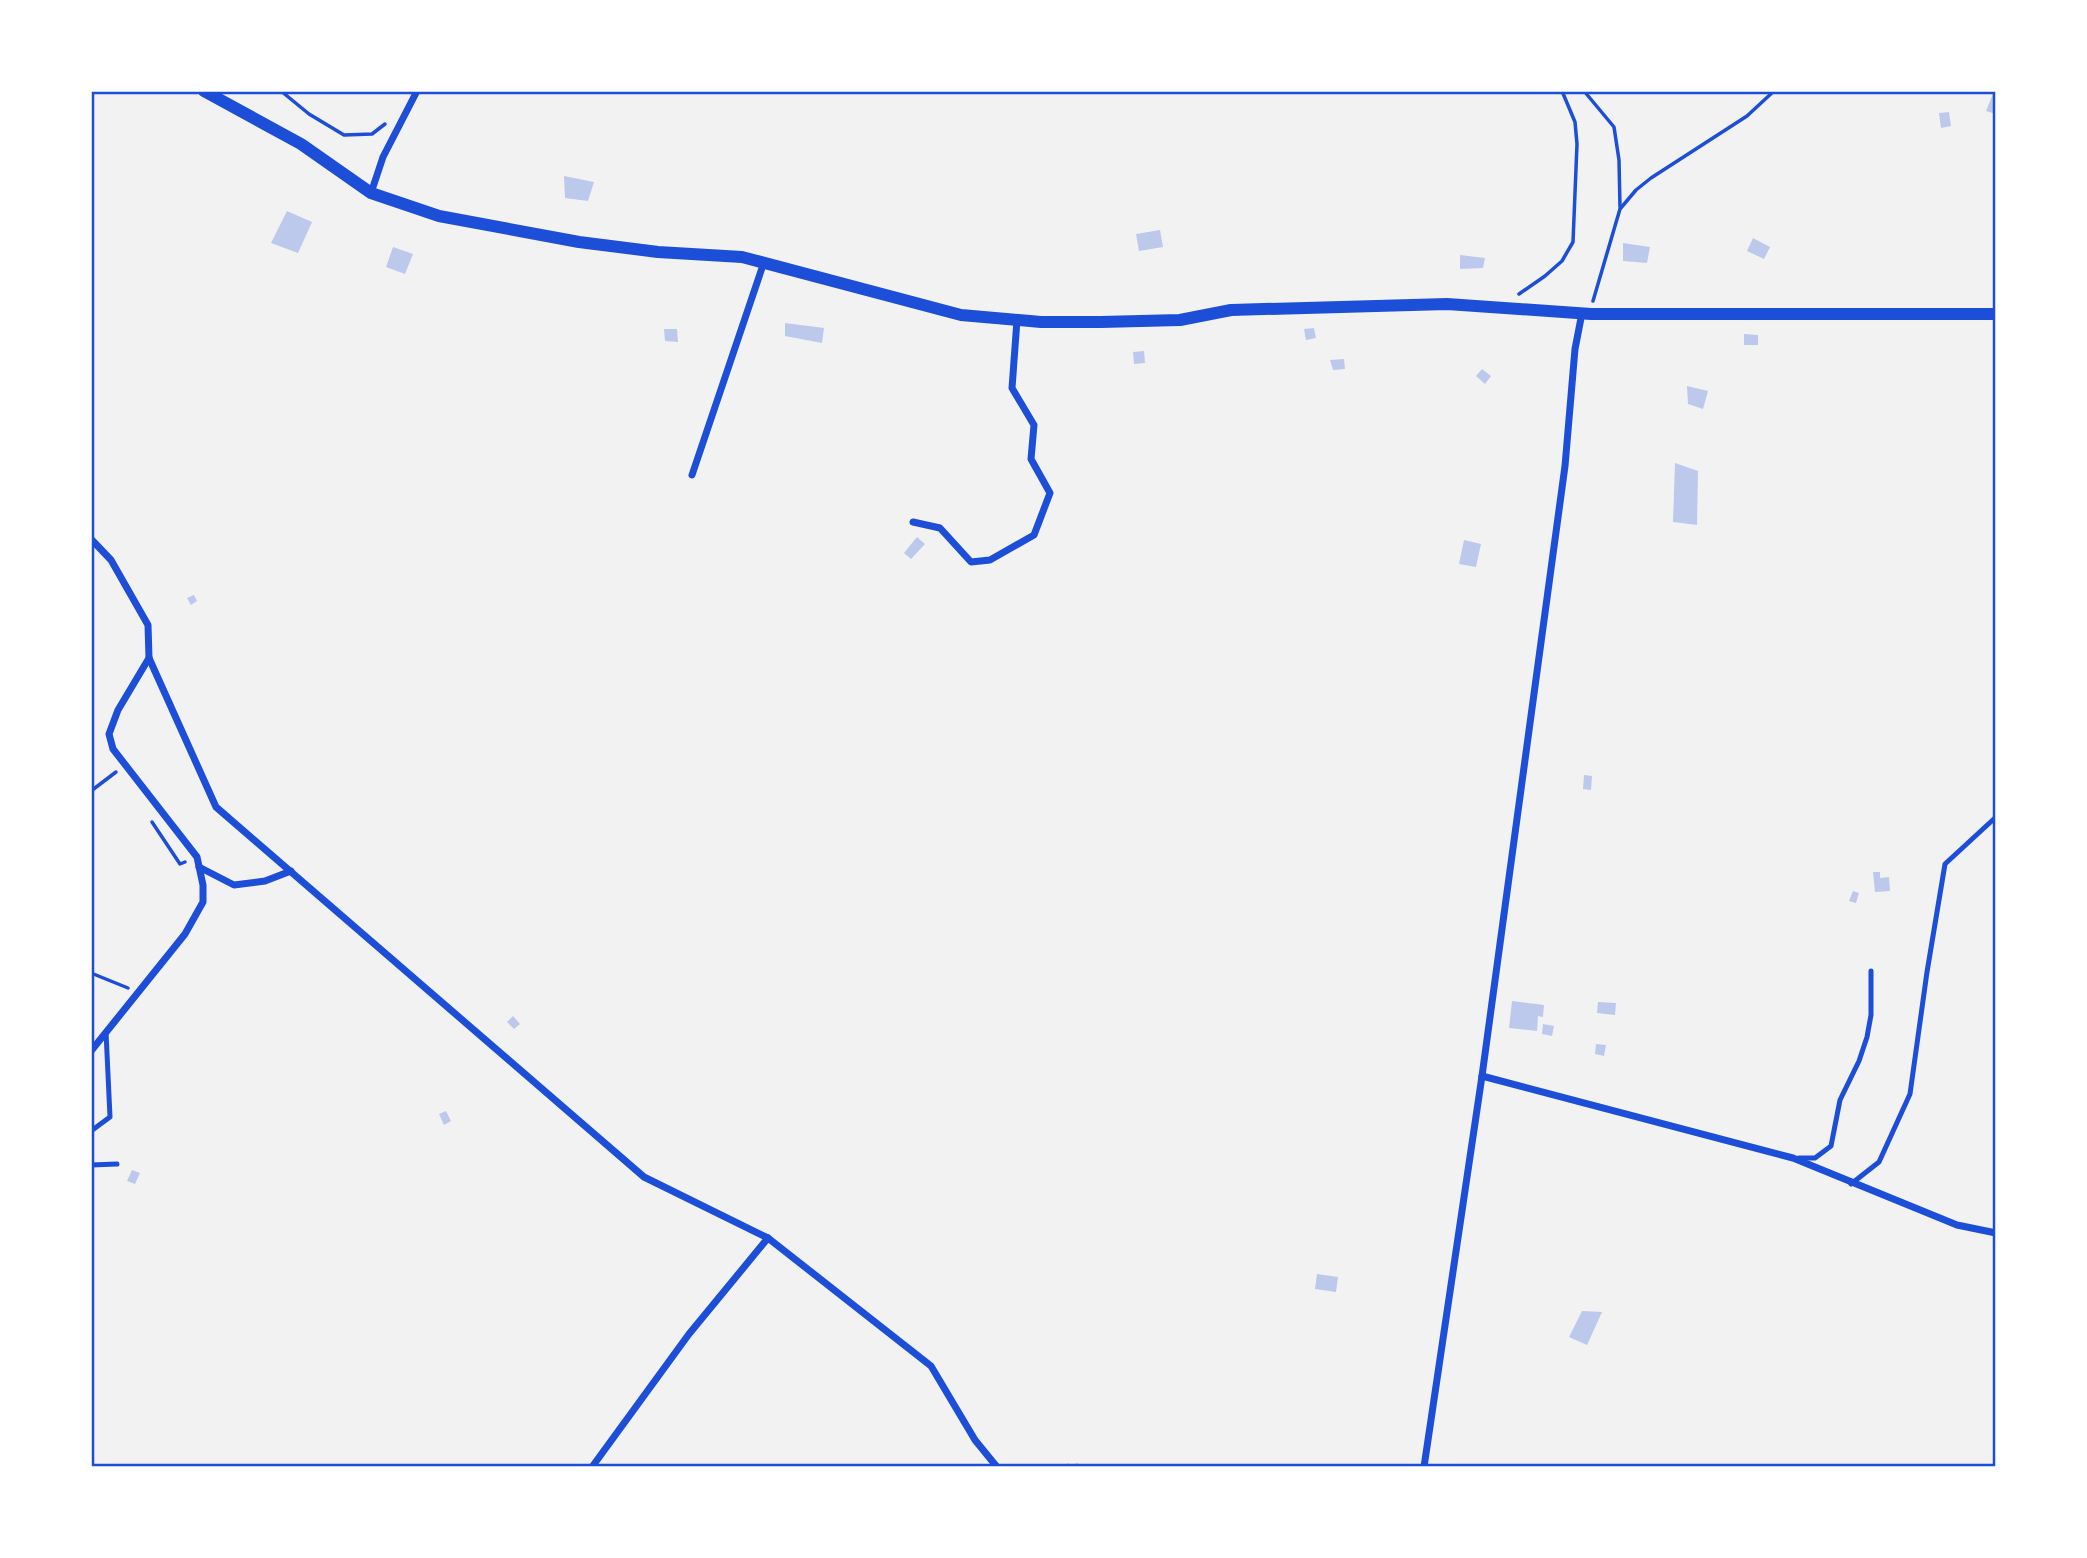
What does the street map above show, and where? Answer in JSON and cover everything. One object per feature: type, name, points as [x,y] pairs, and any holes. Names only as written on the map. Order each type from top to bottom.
[{"type":"street","points":[[204,91],[300,144],[371,193],[439,216],[579,242],[658,252],[742,257],[961,316],[1101,322],[1180,320],[1231,310],[1377,304],[1447,304],[1586,313],[1996,314]]},
{"type":"street","points":[[371,193],[383,157],[417,91]]},
{"type":"street","points":[[692,475],[764,262]]},
{"type":"street","points":[[1423,1467],[1482,1076],[1563,480],[1575,349],[1586,313]]},
{"type":"street","points":[[913,522],[940,528],[971,562],[990,560],[1034,536],[1050,493],[1031,459],[1034,425],[1012,388],[1017,320]]},
{"type":"street","points":[[91,539],[111,560],[148,625],[149,658],[216,807],[644,1177],[768,1238],[931,1366],[975,1440],[998,1467]]},
{"type":"street","points":[[91,1051],[185,934],[203,902],[203,886],[197,857],[113,749],[109,734],[118,710],[149,658]]},
{"type":"street","points":[[199,867],[234,885],[265,881],[291,870]]},
{"type":"street","points":[[1482,1076],[1793,1158],[1851,1184],[1957,1225],[1996,1233]]},
{"type":"street","points":[[592,1467],[689,1334],[768,1238]]},
{"type":"lane","points":[[1851,1184],[1879,1162],[1910,1094],[1945,864],[1996,817]]},
{"type":"lane","points":[[1793,1158],[1815,1158],[1831,1146],[1840,1100],[1859,1061],[1867,1037],[1871,1014],[1871,971]]},
{"type":"lane","points":[[91,1131],[110,1117],[106,1032]]},
{"type":"lane","points":[[91,1165],[117,1164]]},
{"type":"path","points":[[281,91],[309,114],[344,135],[372,134],[390,120]]},
{"type":"path","points":[[1497,309],[1545,276],[1562,261],[1573,242],[1577,144],[1575,122],[1562,91]]},
{"type":"path","points":[[1584,91],[1614,127],[1619,160],[1620,209],[1586,313]]},
{"type":"path","points":[[1620,209],[1636,190],[1651,178],[1748,116],[1774,91]]},
{"type":"path","points":[[91,791],[118,771]]},
{"type":"path","points":[[146,812],[180,864],[197,857]]},
{"type":"path","points":[[91,972],[138,992]]},
{"type":"building","points":[[1996,91],[1996,114],[1986,111]]},
{"type":"building","points":[[1949,112],[1951,126],[1941,128],[1939,113]]},
{"type":"building","points":[[564,176],[594,182],[588,201],[565,198]]},
{"type":"building","points":[[287,211],[312,222],[298,253],[271,243]]},
{"type":"building","points":[[1160,230],[1163,247],[1139,251],[1136,234]]},
{"type":"building","points":[[1753,238],[1770,247],[1764,259],[1747,251]]},
{"type":"building","points":[[1623,243],[1650,247],[1647,263],[1623,261]]},
{"type":"building","points":[[393,247],[413,254],[405,274],[386,267]]},
{"type":"building","points":[[1460,255],[1485,258],[1483,268],[1460,269]]},
{"type":"building","points":[[785,323],[824,328],[822,343],[785,336]]},
{"type":"building","points":[[1314,328],[1316,338],[1306,340],[1304,329]]},
{"type":"building","points":[[664,329],[677,329],[678,342],[665,341]]},
{"type":"building","points":[[1744,334],[1758,335],[1758,345],[1744,345]]},
{"type":"building","points":[[1144,351],[1145,363],[1134,364],[1133,352]]},
{"type":"building","points":[[1344,359],[1345,369],[1333,370],[1330,360]]},
{"type":"building","points":[[1482,369],[1491,376],[1485,384],[1476,376]]},
{"type":"building","points":[[1687,386],[1708,391],[1703,409],[1688,404]]},
{"type":"building","points":[[1675,463],[1698,471],[1697,525],[1673,522]]},
{"type":"building","points":[[917,537],[925,544],[911,559],[904,553]]},
{"type":"building","points":[[1464,540],[1481,544],[1476,567],[1459,564]]},
{"type":"building","points":[[194,595],[197,601],[191,605],[187,598]]},
{"type":"building","points":[[1584,775],[1592,776],[1591,790],[1583,789]]},
{"type":"building","points":[[1873,872],[1880,872],[1880,878],[1889,877],[1890,891],[1875,892]]},
{"type":"building","points":[[1853,891],[1859,893],[1856,903],[1849,901]]},
{"type":"building","points":[[1512,1001],[1544,1005],[1543,1017],[1538,1016],[1537,1031],[1509,1028]]},
{"type":"building","points":[[1598,1002],[1616,1003],[1615,1015],[1597,1013]]},
{"type":"building","points":[[513,1016],[520,1024],[514,1029],[507,1022]]},
{"type":"building","points":[[1543,1024],[1554,1026],[1552,1036],[1542,1034]]},
{"type":"building","points":[[1596,1044],[1606,1045],[1604,1056],[1595,1054]]},
{"type":"building","points":[[446,1111],[451,1121],[444,1125],[439,1114]]},
{"type":"building","points":[[132,1170],[140,1173],[135,1184],[127,1181]]},
{"type":"building","points":[[1317,1274],[1338,1277],[1336,1292],[1315,1289]]},
{"type":"building","points":[[1582,1311],[1602,1312],[1587,1345],[1569,1337]]},
{"type":"building","points":[[1078,1463],[1079,1467],[1058,1467]]}]
